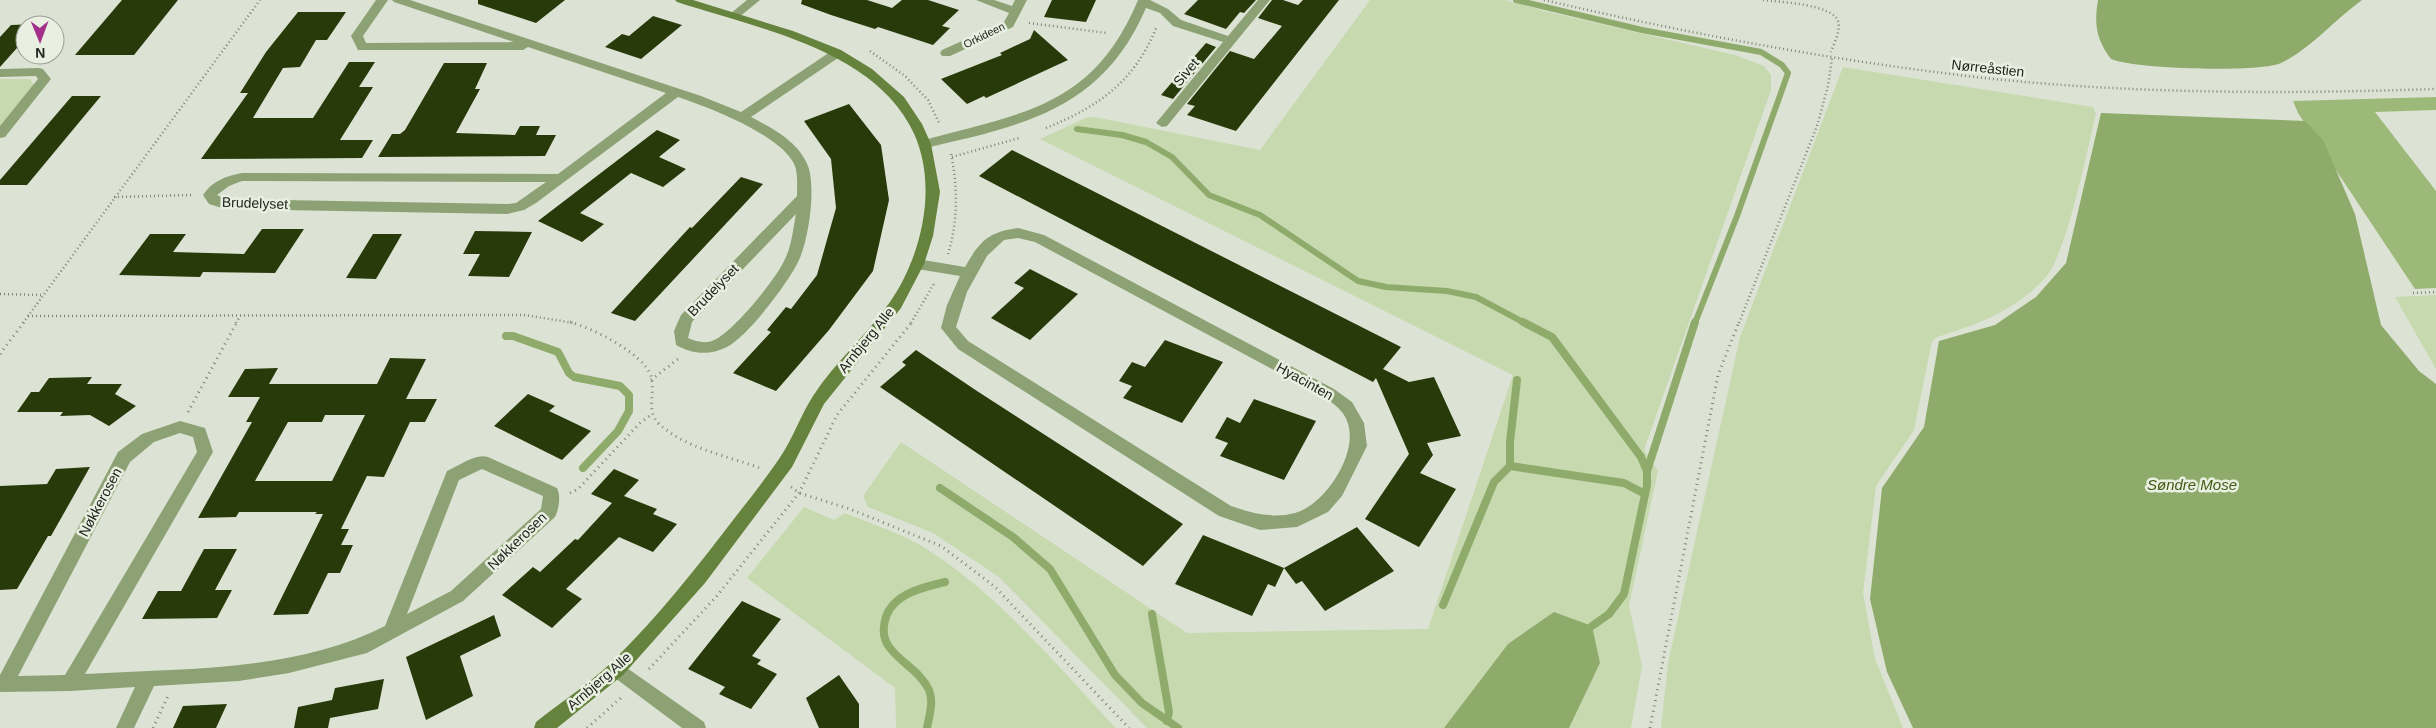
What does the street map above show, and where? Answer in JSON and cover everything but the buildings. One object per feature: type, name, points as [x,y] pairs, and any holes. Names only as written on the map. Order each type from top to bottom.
[{"type":"street","points":[[382,0],[357,36],[362,47],[537,46]]},
{"type":"street","points":[[398,0],[676,92],[742,117],[788,148],[801,166],[804,197],[800,232],[792,260],[764,299],[729,339],[711,347],[693,348]]},
{"type":"street","name":"Arnbjerg Alle","points":[[543,728],[617,669],[699,578],[786,462],[818,400],[896,304],[917,264],[926,236],[933,192],[924,144],[916,124],[900,100],[868,72],[837,53],[789,34],[681,0]]},
{"type":"street","points":[[734,16],[754,0]]},
{"type":"street","name":"Orkideen","points":[[946,53],[1009,24],[1016,10],[982,0]]},
{"type":"street","name":"Sivet","points":[[1162,123],[1232,41],[1264,0]]},
{"type":"street","points":[[924,144],[1001,126],[1057,103],[1082,87],[1103,70],[1128,36],[1144,1],[1164,11],[1177,23],[1232,41]]},
{"type":"street","points":[[742,117],[837,53]]},
{"type":"street","points":[[0,72],[39,72],[46,79],[0,134]]},
{"type":"street","name":"Brudelyset","points":[[558,178],[242,177],[227,180],[210,195],[214,201],[225,204],[507,209],[519,207],[676,92]]},
{"type":"street","name":"Brudelyset","points":[[693,348],[681,341],[681,331],[686,319],[804,197]]},
{"type":"street","name":"Hyacinten","points":[[1018,233],[1040,238],[1329,393],[1347,406],[1356,423],[1359,446],[1336,491],[1322,507],[1297,520],[1260,522],[1225,511],[963,344],[948,328],[951,312],[971,273],[987,245],[1000,235],[1018,233]]},
{"type":"street","points":[[917,264],[971,273]]},
{"type":"street","points":[[70,683],[205,452],[199,432],[180,427]]},
{"type":"street","name":"Nøkkerosen","points":[[180,427],[148,438],[124,456],[4,685],[177,678],[239,673],[289,666],[361,647],[392,631],[457,596],[549,512],[551,493],[482,462],[453,476],[392,631]]},
{"type":"street","points":[[617,669],[697,728]]},
{"type":"street","points":[[125,728],[148,679]]},
{"type":"path","points":[[0,354],[260,0]]},
{"type":"path","name":"Nørreåstien","points":[[1544,0],[1620,19],[1832,58],[2044,84],[2299,94],[2436,89]]},
{"type":"path","points":[[1763,0],[1821,9],[1832,13],[1838,19],[1839,28],[1831,52]]},
{"type":"path","points":[[1016,10],[1128,36]]},
{"type":"path","points":[[587,728],[637,682],[716,597],[799,493],[836,414],[914,319],[942,268],[951,244],[957,201],[952,157],[947,139],[928,100],[905,76],[866,49]]},
{"type":"path","points":[[1650,728],[1718,375],[1817,126],[1828,86],[1832,58]]},
{"type":"path","points":[[114,197],[210,195]]},
{"type":"path","points":[[2413,293],[2436,292]]},
{"type":"path","points":[[0,294],[43,295]]},
{"type":"path","points":[[28,316],[525,315],[574,323],[642,362],[651,376],[652,414],[657,423],[684,439],[777,475],[799,493],[850,509],[942,546],[994,586],[1129,728]]},
{"type":"path","points":[[180,427],[240,316]]},
{"type":"path","points":[[651,381],[693,348]]},
{"type":"path","points":[[550,503],[578,489],[640,423],[652,414]]},
{"type":"path","points":[[153,728],[177,678]]},
{"type":"shaded area","points":[[1370,0],[1505,0],[1544,11],[1735,55],[1764,66],[1771,75],[1771,90],[1644,450],[1658,471],[1629,605],[1642,666],[1631,728],[1569,728],[1600,663],[1463,706],[1444,728],[1147,728],[999,577],[933,533],[868,507],[863,496],[901,442],[1187,633],[1428,629],[1513,375],[1040,139],[1088,117],[1260,150]]},
{"type":"shaded area","points":[[1843,67],[2093,107],[2096,114],[2075,200],[2061,247],[2053,266],[2045,278],[2008,308],[1967,327],[1937,337],[1932,341],[1914,430],[1876,486],[1863,593],[1875,659],[1903,728],[1661,728],[1668,663],[1740,337]]},
{"type":"shaded area","points":[[0,79],[30,79],[35,87],[0,128]]},
{"type":"shaded area","points":[[2436,97],[2436,110],[2375,112],[2436,191],[2436,288],[2415,289],[2298,113],[2293,101]]},
{"type":"shaded area","points":[[2436,295],[2436,369],[2395,297]]},
{"type":"shaded area","points":[[804,507],[834,520],[845,513],[886,529],[925,548],[952,566],[978,587],[1026,632],[1116,728],[896,728],[895,688],[747,578]]},
{"type":"water","points":[[2098,0],[2362,0],[2303,50],[2281,63],[2268,66],[2224,69],[2144,65],[2111,59],[2102,45],[2097,31]]},
{"type":"water","name":"Søndre Mose","points":[[2101,113],[2305,121],[2323,140],[2355,214],[2381,325],[2419,371],[2436,384],[2436,728],[1913,728],[1887,672],[1870,599],[1882,488],[1924,427],[1939,341],[1995,325],[2036,297],[2066,263]]},
{"type":"water","points":[[1554,612],[1592,626],[1600,663],[1569,728],[1444,728],[1508,644]]},
{"type":"waterway","points":[[1516,0],[1642,30],[1761,52],[1782,65],[1788,73],[1737,216],[1695,323]]},
{"type":"waterway","points":[[1077,129],[1122,135],[1146,142],[1172,157],[1209,195],[1260,215],[1358,281],[1386,287],[1447,291],[1476,297],[1525,323]]},
{"type":"waterway","points":[[1523,322],[1552,337],[1641,457],[1647,471]]},
{"type":"waterway","points":[[1647,471],[1695,322]]},
{"type":"waterway","points":[[506,336],[513,336],[558,352],[569,373],[574,377],[620,386],[629,395],[629,411],[618,431],[583,468]]},
{"type":"waterway","points":[[1510,466],[1510,442],[1517,380]]},
{"type":"waterway","points":[[1443,605],[1494,482],[1510,466]]},
{"type":"waterway","points":[[1510,466],[1624,483],[1645,494]]},
{"type":"waterway","points":[[1592,626],[1609,614],[1624,594],[1647,485],[1647,471]]},
{"type":"waterway","points":[[940,488],[1013,537],[1050,569],[1115,675],[1142,703],[1167,720]]},
{"type":"waterway","points":[[927,728],[931,704],[929,690],[921,678],[888,646],[884,626],[886,615],[898,600],[916,590],[945,582]]},
{"type":"waterway","points":[[1152,614],[1169,712],[1167,720]]},
{"type":"waterway","points":[[1167,720],[1178,728]]}]
